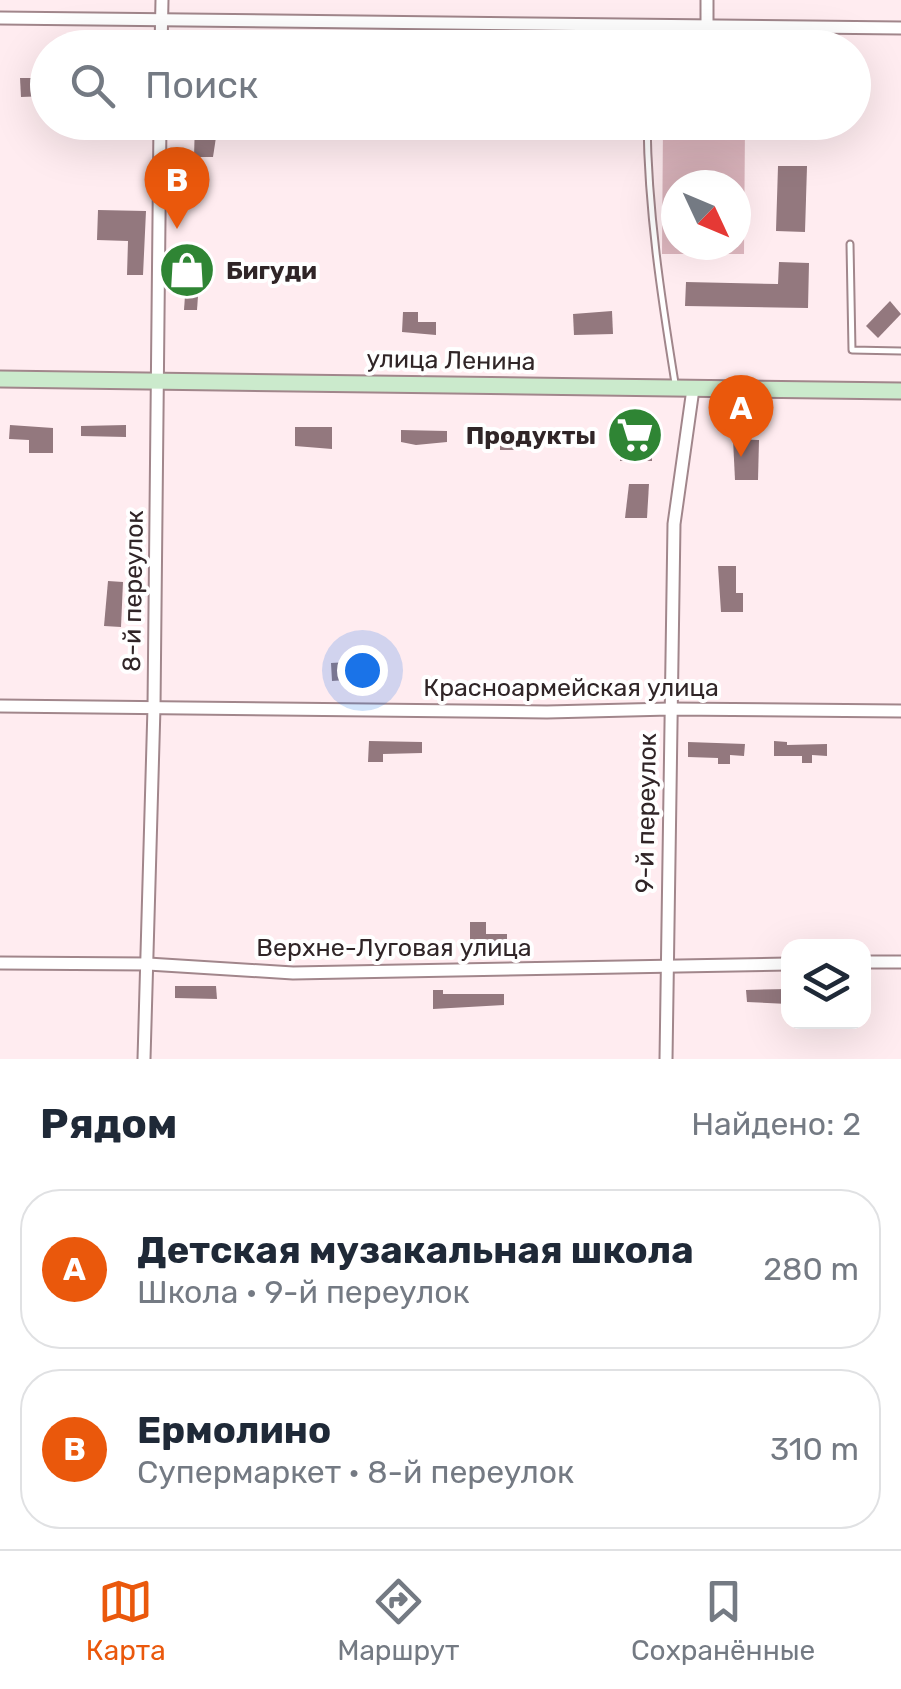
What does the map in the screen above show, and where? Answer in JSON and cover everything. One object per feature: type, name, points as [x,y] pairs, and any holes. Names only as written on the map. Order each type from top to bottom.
[{"type":"street","points":[[161,30],[162,0]]},
{"type":"street","points":[[707,0],[707,23]]},
{"type":"street","points":[[0,18],[901,28]]},
{"type":"street","name":"8-й переулок","points":[[144,1059],[154,707],[160,140]]},
{"type":"street","name":"улица Ленина","points":[[0,379],[901,391]]},
{"type":"street","name":"9-й переулок","points":[[666,1059],[674,524],[693,389]]},
{"type":"street","name":"Красноармейская улица","points":[[0,706],[901,711]]},
{"type":"street","points":[[871,962],[901,962]]},
{"type":"street","name":"Верхне-Луговая улица","points":[[0,963],[148,964],[293,973],[781,964]]},
{"type":"lane","points":[[645,30],[646,23]]},
{"type":"lane","points":[[648,140],[655,261],[676,388]]},
{"type":"lane","points":[[850,244],[852,350],[901,351]]},
{"type":"shaded area","points":[[663,140],[745,140],[745,170],[663,170]]},
{"type":"building","points":[[20,78],[30,78],[30,97],[21,97]]},
{"type":"building","points":[[194,140],[216,140],[213,157],[194,157]]},
{"type":"building","points":[[778,166],[807,166],[805,232],[776,231]]},
{"type":"building","points":[[98,210],[146,211],[143,275],[127,275],[128,241],[97,240]]},
{"type":"building","points":[[779,262],[809,263],[808,308],[685,306],[686,282],[778,284]]},
{"type":"building","points":[[187,267],[200,268],[197,310],[184,310]]},
{"type":"building","points":[[890,301],[901,314],[878,338],[866,326]]},
{"type":"building","points":[[612,311],[613,334],[574,335],[573,314]]},
{"type":"building","points":[[403,312],[418,312],[418,322],[436,322],[436,335],[402,332]]},
{"type":"building","points":[[10,425],[53,428],[53,453],[29,453],[29,440],[9,439]]},
{"type":"building","points":[[126,425],[126,437],[81,436],[81,426]]},
{"type":"building","points":[[295,427],[332,427],[332,449],[295,446]]},
{"type":"building","points":[[401,430],[447,431],[447,442],[401,442]]},
{"type":"building","points":[[500,433],[547,434],[547,444],[518,444],[518,450],[500,450]]},
{"type":"building","points":[[620,434],[652,435],[652,461],[620,461]]},
{"type":"building","points":[[733,439],[759,440],[758,480],[735,480]]},
{"type":"building","points":[[629,484],[649,484],[647,518],[625,518]]},
{"type":"building","points":[[718,566],[736,566],[736,593],[743,593],[743,612],[721,612]]},
{"type":"building","points":[[108,581],[123,582],[121,627],[104,626]]},
{"type":"building","points":[[331,663],[372,664],[371,682],[332,681]]},
{"type":"building","points":[[369,741],[422,742],[422,753],[383,754],[383,762],[368,762]]},
{"type":"building","points":[[774,741],[787,745],[827,744],[827,756],[812,755],[812,763],[802,763],[802,756],[774,756]]},
{"type":"building","points":[[688,742],[745,744],[744,756],[730,755],[730,764],[718,764],[718,758],[688,757]]},
{"type":"building","points":[[470,922],[486,922],[486,934],[507,934],[507,946],[470,946]]},
{"type":"building","points":[[175,986],[216,986],[217,999],[175,998]]},
{"type":"building","points":[[781,989],[781,1004],[747,1002],[746,990]]},
{"type":"building","points":[[433,990],[443,990],[443,994],[504,994],[504,1005],[433,1009]]},
{"type":"place","name":"Ермолино","points":[[177,229]]},
{"type":"place","name":"Бигуди","points":[[187,270]]},
{"type":"place","name":"Продукты","points":[[635,435]]},
{"type":"place","name":"Детская музакальная школа","points":[[741,457]]}]
